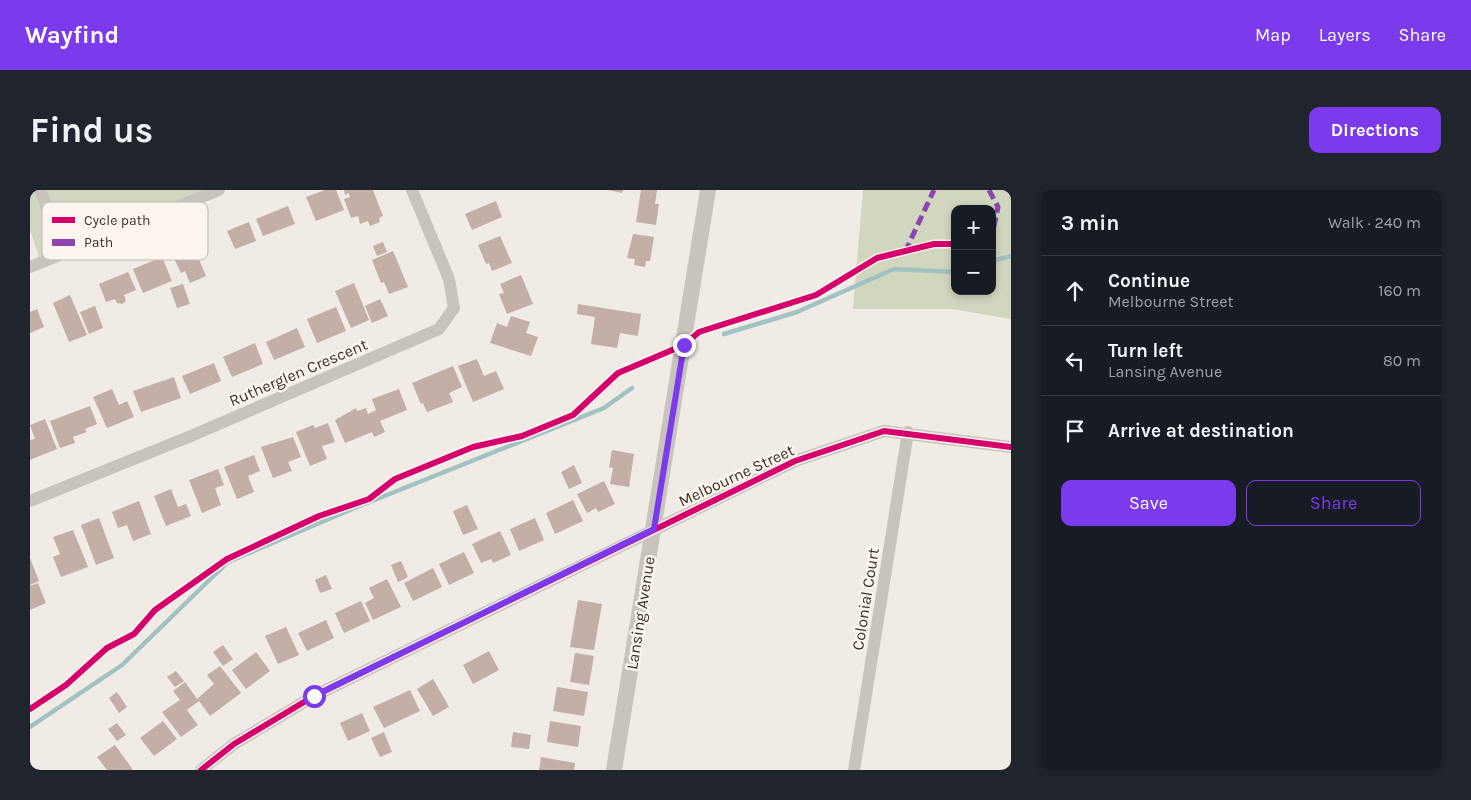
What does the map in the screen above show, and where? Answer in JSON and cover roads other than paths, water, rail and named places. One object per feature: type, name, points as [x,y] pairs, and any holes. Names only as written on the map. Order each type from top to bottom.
[{"type":"street","points":[[40,190],[45,202]]},
{"type":"street","points":[[189,202],[219,190]]},
{"type":"street","name":"Rutherglen Crescent","points":[[30,501],[191,436],[439,329],[454,308],[449,279],[412,190]]},
{"type":"street","name":"Lansing Avenue","points":[[614,770],[708,190]]},
{"type":"street","points":[[30,268],[48,260]]},
{"type":"street","name":"Melbourne Street","points":[[201,770],[234,744],[314,696],[795,461],[884,431],[908,432],[1011,447]]},
{"type":"street","name":"Colonial Court","points":[[854,770],[908,432]]},
{"type":"waterway","points":[[996,260],[1011,256]]},
{"type":"waterway","points":[[724,334],[797,312],[894,269],[951,272]]},
{"type":"waterway","points":[[30,727],[122,665],[228,562],[357,507],[604,408],[632,388]]}]
